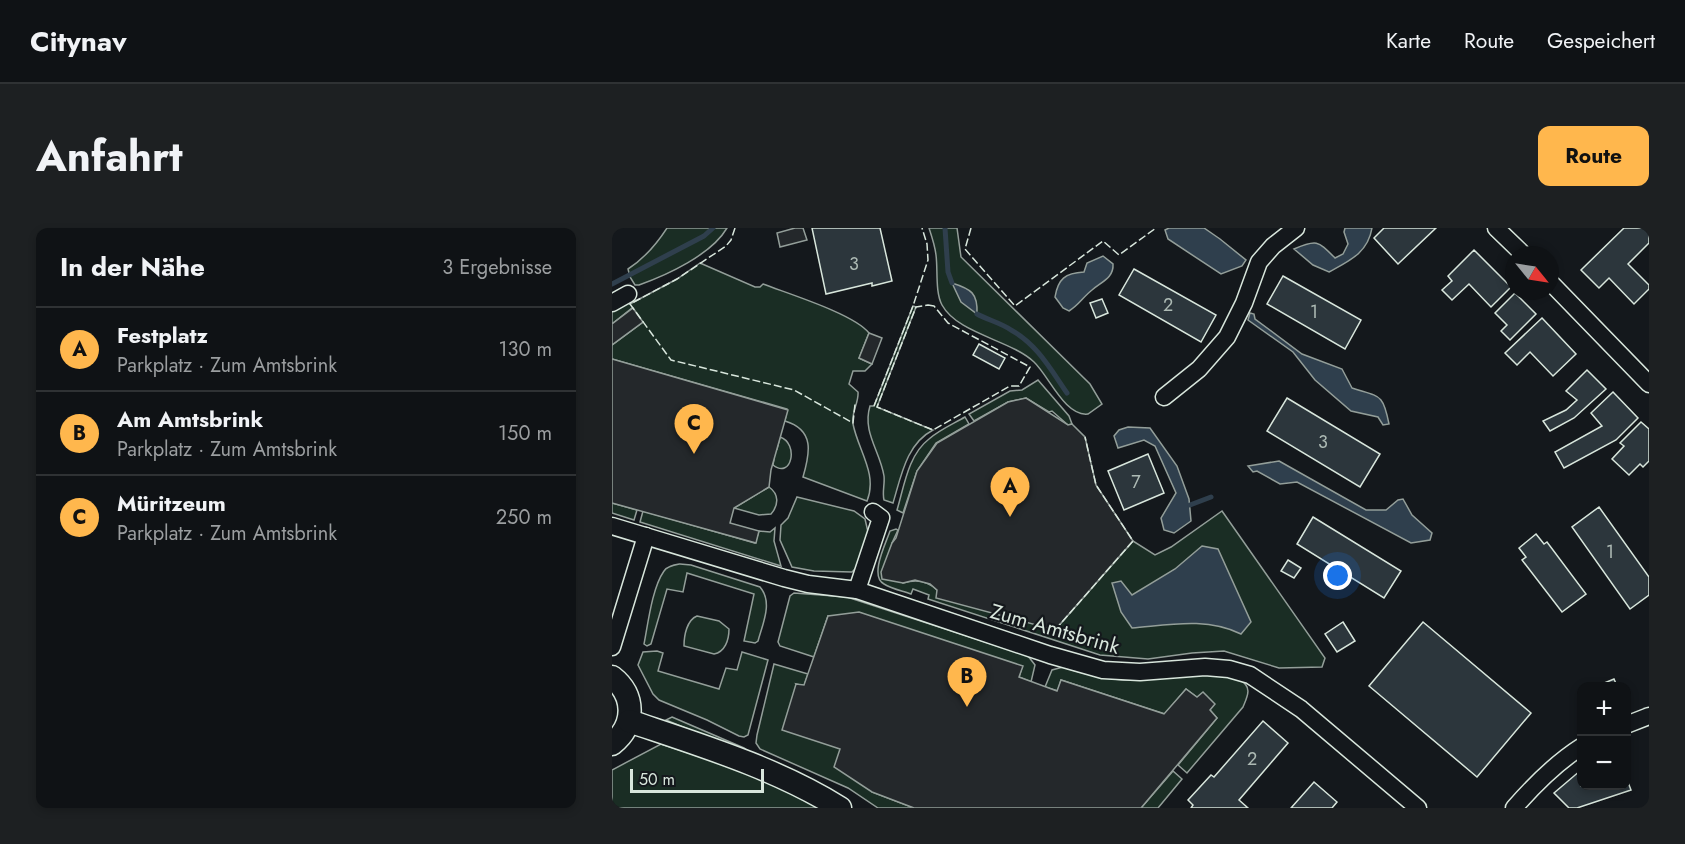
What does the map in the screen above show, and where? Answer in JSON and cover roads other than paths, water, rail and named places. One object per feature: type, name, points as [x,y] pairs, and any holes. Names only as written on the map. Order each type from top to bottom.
[{"type":"street","points":[[1164,397],[1199,369],[1227,337],[1244,303],[1259,262],[1273,246],[1296,228]]},
{"type":"street","points":[[1496,228],[1515,246]]},
{"type":"street","points":[[1559,291],[1649,384]]},
{"type":"street","points":[[612,303],[628,294]]},
{"type":"street","points":[[857,590],[881,518],[873,512]]},
{"type":"street","name":"Zum Amtsbrink","points":[[612,526],[784,578],[808,584],[857,590],[1050,655],[1103,670],[1140,672],[1205,668],[1229,669],[1250,675],[1301,709],[1418,808]]},
{"type":"street","points":[[612,647],[646,536]]},
{"type":"street","points":[[612,677],[626,692],[631,711],[629,721],[619,738],[612,744]]},
{"type":"street","points":[[1631,723],[1649,716]]},
{"type":"street","points":[[629,721],[743,761],[822,797],[840,808]]},
{"type":"street","points":[[1514,808],[1550,770],[1577,750]]},
{"type":"water","points":[[1204,228],[1246,260],[1242,266],[1221,274],[1168,239],[1165,230]]},
{"type":"water","points":[[1345,228],[1372,228],[1370,237],[1362,250],[1329,272],[1313,265],[1294,249],[1317,243],[1335,258],[1343,254],[1348,244]]},
{"type":"water","points":[[1103,256],[1113,264],[1109,276],[1072,309],[1069,311],[1063,308],[1055,297],[1060,281],[1072,274],[1084,272],[1087,263]]},
{"type":"water","points":[[952,283],[972,293],[976,301],[977,314],[961,302]]},
{"type":"water","points":[[1250,313],[1302,354],[1342,369],[1352,388],[1379,398],[1385,407],[1389,424],[1383,425],[1378,417],[1351,411],[1315,380],[1293,352],[1248,320]]},
{"type":"water","points":[[1128,427],[1150,428],[1177,466],[1189,499],[1191,521],[1174,533],[1164,530],[1161,518],[1176,493],[1155,446],[1144,440],[1118,448],[1114,436],[1119,430]]},
{"type":"water","points":[[1279,461],[1366,510],[1386,510],[1398,500],[1403,499],[1412,515],[1432,533],[1430,540],[1411,543],[1297,482],[1280,484],[1257,471],[1253,472],[1248,466]]},
{"type":"water","points":[[1202,546],[1218,549],[1251,622],[1241,634],[1214,625],[1201,624],[1132,628],[1121,612],[1112,583],[1121,581],[1132,595],[1175,569]]},
{"type":"waterway","points":[[612,284],[704,236],[713,228]]},
{"type":"waterway","points":[[945,228],[948,272],[952,283]]},
{"type":"waterway","points":[[977,314],[1007,328],[1028,343],[1043,358],[1067,393]]},
{"type":"waterway","points":[[1190,505],[1211,497]]},
{"type":"place","name":"Müritzeum","points":[[694,454]]},
{"type":"place","name":"Festplatz","points":[[1010,517]]},
{"type":"place","name":"Am Amtsbrink","points":[[967,707]]}]
